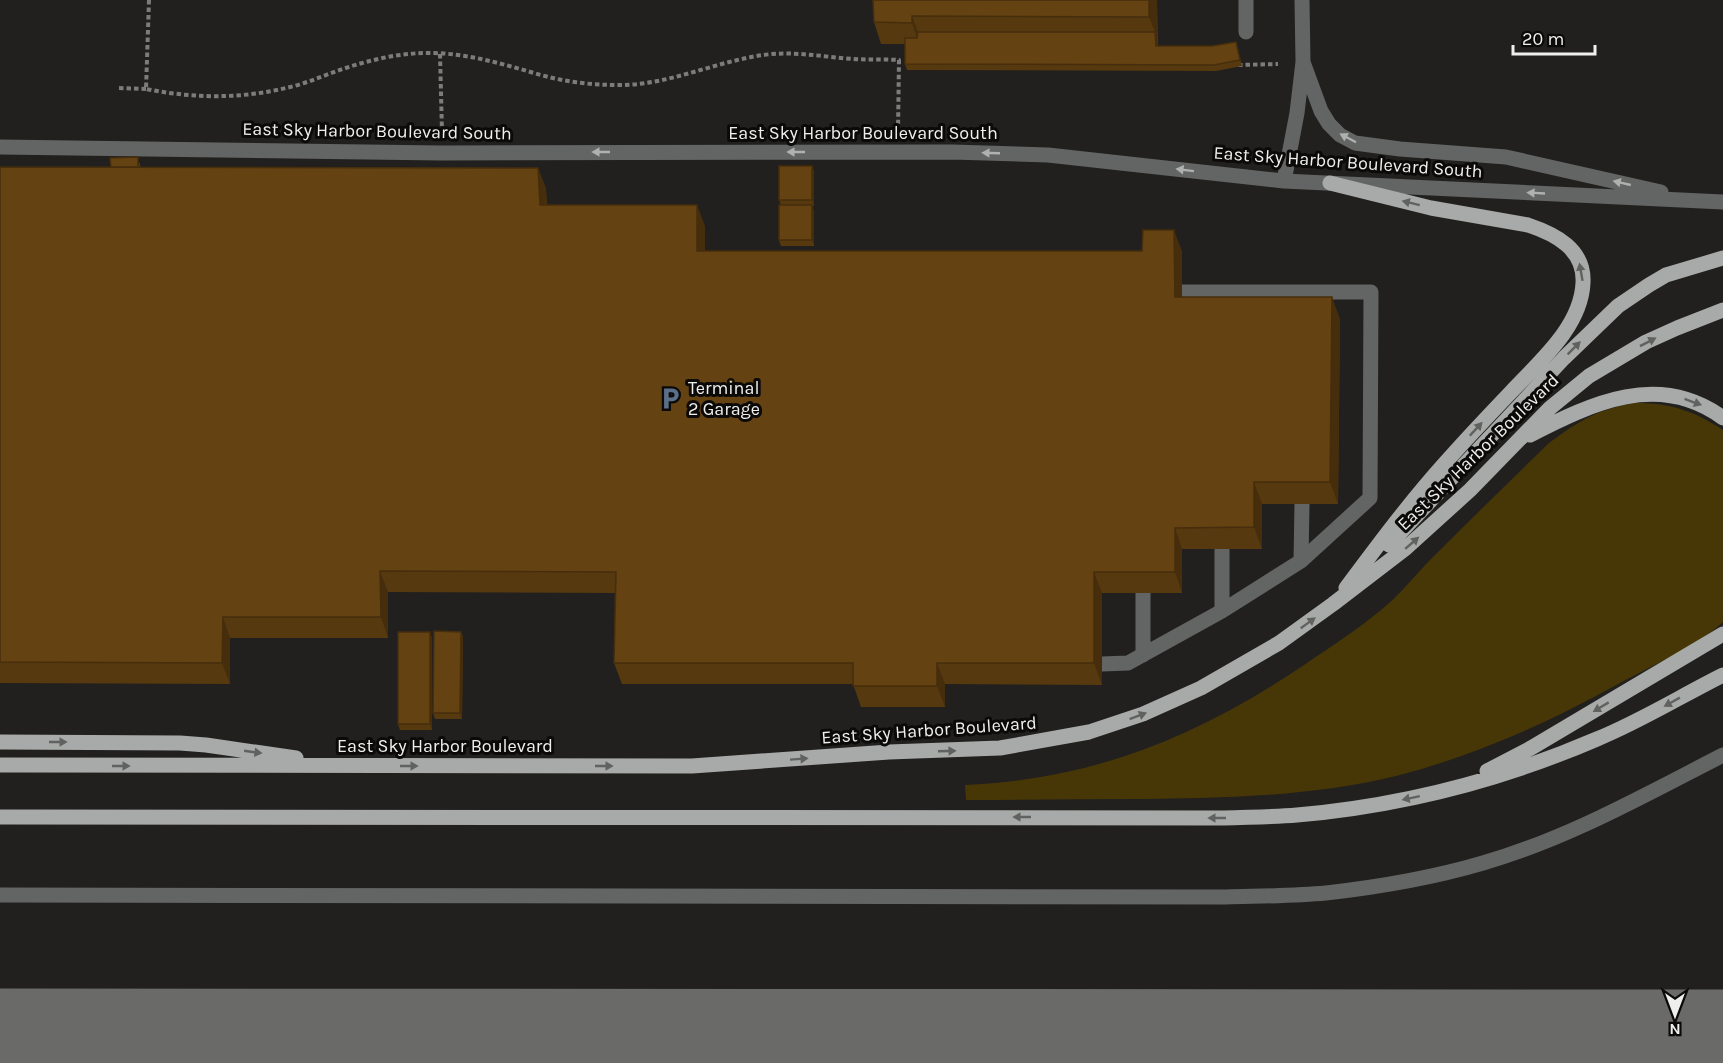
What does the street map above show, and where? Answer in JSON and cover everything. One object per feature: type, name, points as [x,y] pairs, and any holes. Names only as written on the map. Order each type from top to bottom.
[{"type":"main road","points":[[1330,183],[1431,208],[1528,225],[1543,230],[1565,242],[1582,269],[1583,280],[1576,312],[1561,335],[1445,462],[1333,604]]},
{"type":"main road","points":[[1333,604],[1564,358],[1618,306],[1666,275],[1723,258]]},
{"type":"main road","name":"East Sky Harbor Boulevard","points":[[0,765],[692,766],[889,752],[967,750],[1031,744],[1089,732],[1117,723],[1201,688],[1279,643],[1407,548],[1550,408],[1589,376],[1646,342],[1723,310]]},
{"type":"main road","points":[[1519,440],[1606,400],[1634,396],[1674,396],[1700,404],[1723,418]]},
{"type":"main road","points":[[1434,793],[1487,771],[1531,748],[1723,634]]},
{"type":"main road","points":[[0,817],[1224,818],[1295,815],[1330,812],[1434,793],[1517,769],[1566,752],[1629,725],[1723,675]]},
{"type":"main road","points":[[0,742],[180,743],[350,766]]},
{"type":"street","points":[[1246,0],[1246,32]]},
{"type":"street","points":[[1284,181],[1297,113],[1303,62],[1302,0]]},
{"type":"street","points":[[1303,62],[1321,111],[1329,124],[1340,135],[1355,142],[1388,148],[1506,157],[1700,201]]},
{"type":"street","name":"East Sky Harbor Boulevard South","points":[[0,147],[441,153],[964,152],[1048,155],[1284,181],[1723,202]]},
{"type":"street","points":[[1102,664],[1128,663],[1222,611],[1301,561],[1370,498],[1371,291],[1182,291]]},
{"type":"street","points":[[1301,561],[1302,504]]},
{"type":"street","points":[[1222,549],[1222,611]]},
{"type":"street","points":[[1143,594],[1143,655]]},
{"type":"street","points":[[0,895],[1226,897],[1325,893],[1431,876],[1484,863],[1602,817],[1723,755]]},
{"type":"path","points":[[146,89],[149,0]]},
{"type":"path","points":[[440,54],[441,132],[452,132]]},
{"type":"path","points":[[119,88],[212,97],[259,94],[297,86],[339,70],[388,57],[440,54],[508,64],[542,75],[584,84],[620,85],[676,78],[722,63],[772,54],[909,60]]},
{"type":"path","points":[[898,60],[898,135]]},
{"type":"path","points":[[1228,64],[1278,64]]},
{"type":"shaded area","points":[[1636,403],[1682,409],[1723,430],[1723,622],[1701,639],[1565,712],[1510,737],[1454,759],[1365,783],[1302,792],[1239,797],[966,800],[965,785],[1059,774],[1103,763],[1186,732],[1267,689],[1345,637],[1388,604],[1549,443],[1600,412]]},
{"type":"building","points":[[873,0],[1149,0],[1149,17],[912,16],[912,23],[874,22]]},
{"type":"building","points":[[918,32],[1155,32],[1156,46],[1212,46],[1236,42],[1240,60],[1214,65],[905,64],[905,38],[917,38]]},
{"type":"building","points":[[138,157],[138,167],[111,167],[110,158]]},
{"type":"building","points":[[779,166],[812,166],[812,200],[779,200]]},
{"type":"building","name":"Terminal 2 Garage","points":[[0,167],[538,168],[540,205],[697,205],[697,251],[1142,251],[1143,230],[1174,230],[1175,297],[1332,297],[1330,482],[1254,482],[1254,527],[1175,528],[1175,572],[1094,572],[1094,663],[937,663],[937,686],[853,686],[853,663],[614,663],[616,572],[380,571],[381,617],[223,617],[222,663],[0,662]]},
{"type":"building","points":[[779,205],[812,205],[812,240],[779,240]]},
{"type":"building","points":[[434,631],[461,632],[460,713],[433,713]]},
{"type":"building","points":[[398,632],[430,632],[430,724],[398,724]]},
{"type":"taxiway","points":[[0,1026],[1723,1027]]},
{"type":"place","name":"Terminal 2 Garage","points":[[670,398]]}]
